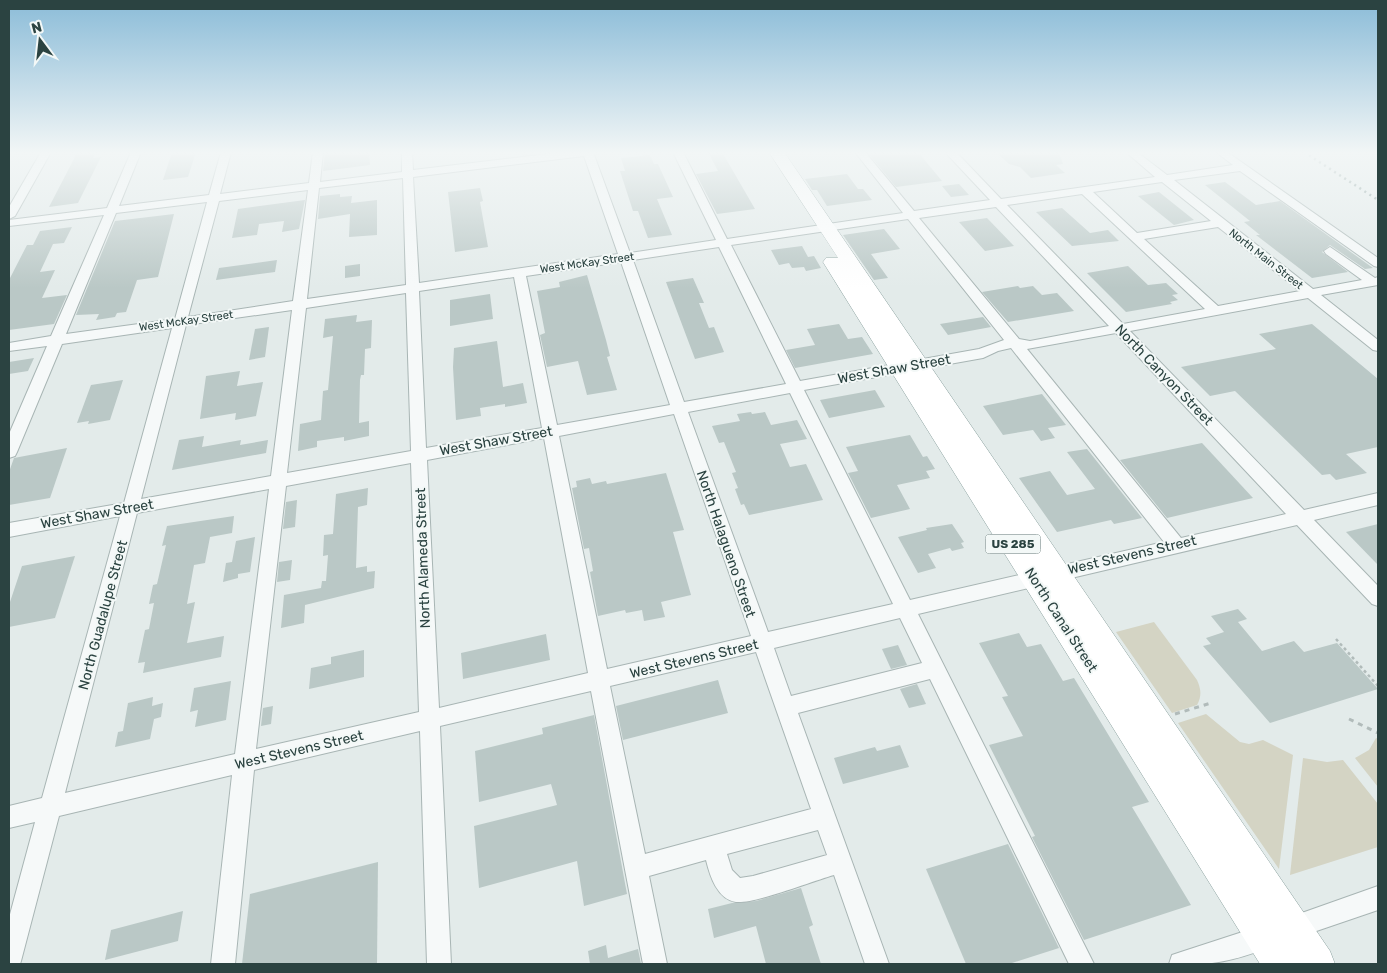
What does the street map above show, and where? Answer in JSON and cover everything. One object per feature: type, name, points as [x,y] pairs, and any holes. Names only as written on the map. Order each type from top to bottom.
[{"type":"highway","name":"North Canal Street","points":[[796,197],[819,228]]},
{"type":"highway","name":"North Canal Street","points":[[802,197],[819,228],[1046,575],[1279,943]]},
{"type":"highway","name":"US 285","points":[[1279,943],[1317,964]]},
{"type":"street","points":[[9,216],[20,197]]},
{"type":"street","points":[[9,452],[117,197]]},
{"type":"street","points":[[9,222],[211,197]]},
{"type":"street","name":"North Guadalupe Street","points":[[9,961],[214,197]]},
{"type":"street","points":[[223,964],[244,763],[312,197]]},
{"type":"street","name":"North Alameda Street","points":[[409,197],[440,964]]},
{"type":"street","name":"North Halagueno Street","points":[[604,197],[877,964]]},
{"type":"street","points":[[699,197],[1082,964]]},
{"type":"street","points":[[897,197],[1022,346],[1176,544]]},
{"type":"street","name":"North Canyon Street","points":[[994,197],[1378,598]]},
{"type":"street","name":"West McKay Street","points":[[9,347],[1032,197]]},
{"type":"street","points":[[1092,197],[1215,311]]},
{"type":"street","name":"North Main Street","points":[[1189,197],[1378,347]]},
{"type":"street","points":[[1286,197],[1378,263]]},
{"type":"street","points":[[1133,237],[1220,223]]},
{"type":"street","points":[[1330,250],[1376,281]]},
{"type":"street","points":[[519,272],[654,964]]},
{"type":"street","name":"West Shaw Street","points":[[9,530],[909,366],[983,353],[992,355],[1022,346],[1376,281]]},
{"type":"street","name":"West Stevens Street","points":[[9,818],[907,610],[1176,544],[1378,498]]},
{"type":"street","points":[[784,707],[936,669]]},
{"type":"street","points":[[636,868],[824,817]]},
{"type":"street","points":[[714,847],[722,876],[736,890],[753,888],[840,862]]},
{"type":"street","points":[[1181,964],[1279,943],[1378,898]]},
{"type":"path","points":[[1336,639],[1378,686]]},
{"type":"path","points":[[1171,716],[1211,704]]},
{"type":"path","points":[[1349,719],[1378,733]]},
{"type":"green space","points":[[1154,622],[1197,680],[1200,699],[1197,705],[1172,713],[1116,632]]},
{"type":"green space","points":[[1206,714],[1240,742],[1249,744],[1263,740],[1293,755],[1279,869],[1178,723]]},
{"type":"green space","points":[[1376,738],[1378,739],[1378,787],[1355,758],[1369,750]]},
{"type":"green space","points":[[1303,758],[1327,762],[1343,760],[1378,804],[1378,847],[1290,875]]},
{"type":"building","points":[[54,197],[81,197],[78,203],[49,207]]},
{"type":"building","points":[[320,197],[352,197],[351,203],[377,200],[377,235],[349,237],[350,214],[318,219]]},
{"type":"building","points":[[449,197],[482,197],[483,201],[480,202],[488,247],[455,252]]},
{"type":"building","points":[[629,197],[670,197],[657,199],[672,235],[648,238],[638,211],[633,211]]},
{"type":"building","points":[[708,197],[748,197],[755,209],[717,214]]},
{"type":"building","points":[[822,197],[870,197],[872,200],[827,206]]},
{"type":"building","points":[[1140,197],[1166,197],[1194,220],[1174,225]]},
{"type":"building","points":[[1221,197],[1246,197],[1256,205],[1280,201],[1373,268],[1365,269],[1330,245],[1322,252],[1348,272],[1312,278],[1256,235],[1260,235],[1244,222],[1250,221]]},
{"type":"building","points":[[305,200],[299,229],[282,232],[284,221],[259,224],[257,235],[232,238],[238,209]]},
{"type":"building","points":[[1062,208],[1090,233],[1108,230],[1119,241],[1072,246],[1036,212]]},
{"type":"building","points":[[174,214],[158,277],[137,280],[126,312],[117,313],[115,317],[96,320],[99,314],[76,315],[115,221]]},
{"type":"building","points":[[987,218],[1014,246],[985,251],[959,222]]},
{"type":"building","points":[[72,227],[64,243],[53,244],[40,272],[55,270],[42,298],[67,295],[54,324],[9,330],[9,280],[27,245],[33,245],[40,231]]},
{"type":"building","points":[[884,229],[900,249],[871,254],[888,278],[874,280],[843,235]]},
{"type":"building","points":[[802,246],[808,257],[814,256],[821,268],[806,271],[804,267],[792,268],[789,263],[779,265],[771,250]]},
{"type":"building","points":[[277,260],[275,272],[216,280],[219,268]]},
{"type":"building","points":[[360,264],[360,276],[345,278],[345,266]]},
{"type":"building","points":[[1128,266],[1148,285],[1166,283],[1178,294],[1172,295],[1178,300],[1170,302],[1172,304],[1126,312],[1087,273]]},
{"type":"building","points":[[587,275],[606,340],[610,356],[607,357],[617,390],[587,395],[578,361],[547,367],[540,335],[545,333],[537,291],[560,287],[559,282]]},
{"type":"building","points":[[693,278],[704,303],[699,303],[709,328],[714,327],[724,352],[695,359],[666,282]]},
{"type":"building","points":[[1018,286],[1020,288],[1033,286],[1042,295],[1057,293],[1074,311],[1008,322],[982,292]]},
{"type":"building","points":[[490,294],[493,319],[450,326],[450,300]]},
{"type":"building","points":[[357,315],[356,322],[372,320],[371,348],[365,349],[364,375],[361,375],[360,380],[359,423],[369,421],[369,436],[344,441],[344,437],[317,441],[317,447],[298,451],[300,424],[321,420],[323,391],[328,390],[333,336],[323,338],[325,319]]},
{"type":"building","points":[[983,317],[991,327],[948,335],[940,324]]},
{"type":"building","points":[[839,324],[848,339],[862,337],[873,354],[795,368],[786,350],[815,345],[807,329]]},
{"type":"building","points":[[1312,324],[1378,379],[1378,447],[1346,454],[1367,473],[1336,480],[1330,474],[1322,475],[1235,391],[1210,396],[1181,367],[1276,349],[1259,334]]},
{"type":"building","points":[[269,327],[265,357],[249,360],[255,329]]},
{"type":"building","points":[[497,341],[503,387],[523,383],[527,403],[505,407],[505,404],[480,408],[481,416],[456,420],[453,367],[454,348]]},
{"type":"building","points":[[34,358],[28,371],[9,374],[9,362]]},
{"type":"building","points":[[240,371],[237,386],[263,382],[256,416],[235,420],[236,413],[200,419],[206,376]]},
{"type":"building","points":[[123,380],[110,420],[88,424],[89,421],[77,423],[91,385]]},
{"type":"building","points":[[875,390],[885,407],[829,418],[820,400]]},
{"type":"building","points":[[1042,394],[1066,425],[1048,428],[1055,438],[1041,441],[1033,430],[1003,435],[983,406]]},
{"type":"building","points":[[751,412],[752,414],[765,412],[771,425],[797,420],[807,439],[780,444],[790,467],[806,464],[823,500],[749,515],[744,504],[741,505],[735,489],[738,488],[732,473],[736,472],[724,442],[719,443],[712,426],[740,421],[737,414]]},
{"type":"building","points":[[910,435],[923,457],[927,456],[935,469],[926,471],[930,478],[897,485],[910,509],[871,518],[848,473],[858,471],[846,447]]},
{"type":"building","points":[[204,436],[202,447],[241,440],[240,445],[268,440],[266,453],[172,470],[179,440]]},
{"type":"building","points":[[1202,443],[1253,498],[1167,518],[1120,460]]},
{"type":"building","points":[[67,448],[50,498],[9,505],[9,472],[14,458]]},
{"type":"building","points":[[1087,449],[1142,518],[1114,524],[1111,520],[1057,532],[1019,478],[1050,471],[1067,495],[1095,489],[1067,452]]},
{"type":"building","points":[[666,473],[684,530],[673,532],[691,595],[661,602],[665,617],[644,621],[642,610],[626,613],[625,610],[598,616],[590,572],[593,571],[589,548],[584,549],[572,488],[577,487],[576,481],[590,478],[592,484],[606,481],[607,484]]},
{"type":"building","points":[[368,488],[367,505],[358,507],[356,568],[367,566],[367,572],[375,571],[374,588],[305,605],[304,623],[281,628],[284,595],[321,588],[322,581],[326,581],[328,555],[323,556],[324,535],[333,534],[336,494]]},
{"type":"building","points":[[297,500],[295,527],[283,529],[286,502]]},
{"type":"building","points":[[234,516],[232,533],[210,537],[205,563],[194,565],[187,604],[195,602],[187,643],[224,636],[221,657],[143,673],[145,662],[138,663],[145,630],[149,629],[154,603],[149,604],[153,585],[157,584],[166,545],[162,546],[167,526]]},
{"type":"building","points":[[952,524],[964,542],[961,543],[964,548],[952,551],[950,548],[928,554],[936,568],[918,573],[898,537],[927,530],[926,528]]},
{"type":"building","points":[[1378,524],[1378,565],[1346,532]]},
{"type":"building","points":[[255,537],[250,572],[238,574],[238,578],[223,582],[226,563],[232,562],[236,541]]},
{"type":"building","points":[[75,556],[55,618],[9,627],[9,605],[22,566]]},
{"type":"building","points":[[292,560],[290,580],[277,582],[279,562]]},
{"type":"building","points":[[1238,609],[1247,619],[1238,622],[1262,651],[1294,641],[1304,652],[1337,643],[1378,689],[1270,723],[1203,646],[1211,644],[1206,638],[1224,632],[1211,616]]},
{"type":"building","points":[[1019,633],[1027,647],[1041,644],[1063,681],[1074,678],[1149,802],[1132,807],[1191,905],[1084,940],[1032,837],[1035,836],[989,745],[1023,736],[1002,697],[1008,696],[979,643]]},
{"type":"building","points":[[546,634],[550,660],[463,679],[461,653]]},
{"type":"building","points":[[898,645],[907,665],[891,669],[882,649]]},
{"type":"building","points":[[364,650],[364,677],[309,689],[311,668],[331,664],[331,657]]},
{"type":"building","points":[[718,680],[728,713],[623,740],[616,706]]},
{"type":"building","points":[[231,681],[226,720],[195,727],[198,710],[190,712],[194,688]]},
{"type":"building","points":[[917,684],[926,704],[909,708],[900,689]]},
{"type":"building","points":[[153,697],[152,706],[163,703],[161,717],[154,719],[150,739],[115,747],[118,732],[123,731],[128,703]]},
{"type":"building","points":[[273,706],[271,724],[261,726],[263,708]]},
{"type":"building","points":[[594,715],[627,894],[584,906],[577,861],[479,888],[474,826],[557,805],[551,784],[479,802],[475,751],[543,734],[542,728]]},
{"type":"building","points":[[900,745],[909,767],[843,784],[834,758],[875,747],[877,751]]},
{"type":"building","points":[[1008,844],[1059,948],[1009,964],[966,964],[926,869]]},
{"type":"building","points":[[378,862],[377,964],[242,964],[250,894]]},
{"type":"building","points":[[801,888],[813,925],[809,927],[821,964],[766,964],[756,926],[714,938],[708,909],[732,903],[756,901]]},
{"type":"building","points":[[183,911],[178,941],[105,960],[111,930]]},
{"type":"building","points":[[606,945],[608,958],[638,949],[641,964],[590,964],[588,951]]},
{"type":"railway","points":[[1374,197],[1378,200]]}]
